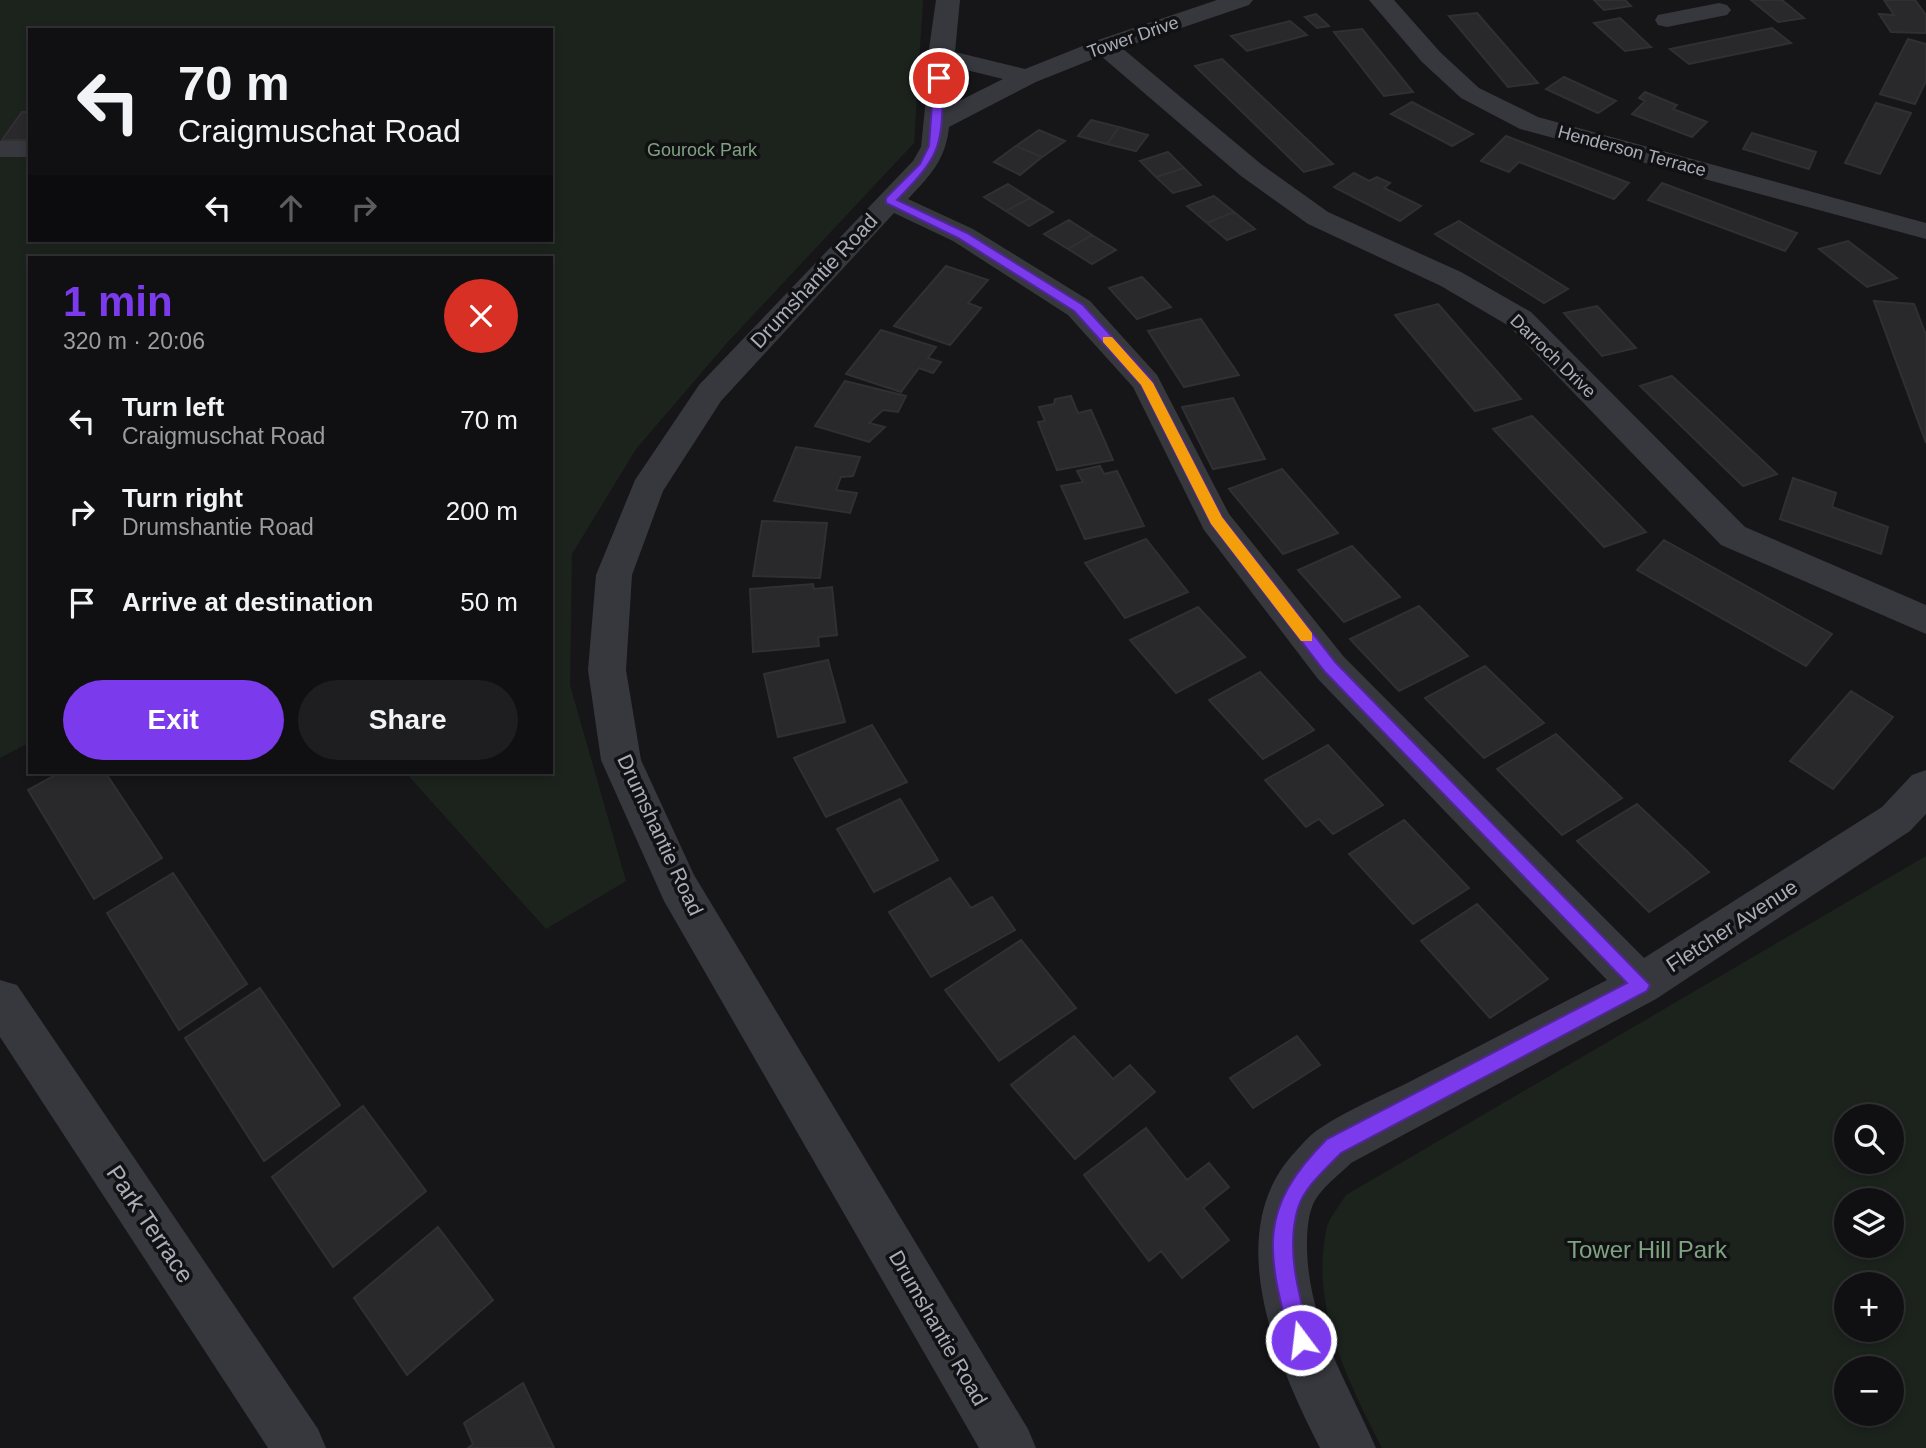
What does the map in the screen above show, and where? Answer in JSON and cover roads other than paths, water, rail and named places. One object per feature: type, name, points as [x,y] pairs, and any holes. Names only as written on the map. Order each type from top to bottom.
[{"type":"street","name":"Drumshantie Road","points":[[948,0],[940,56],[934,146],[925,165],[710,393],[647,489],[614,575],[607,670],[621,760],[680,888],[1009,1448]]},
{"type":"street","name":"Tower Drive","points":[[936,123],[1027,77],[1104,46],[1241,0]]},
{"type":"street","name":"Henderson Terrace","points":[[1381,0],[1431,58],[1470,93],[1530,123],[1925,238]]},
{"type":"street","points":[[1670,10],[1693,15],[1718,10]]},
{"type":"street","name":"Darroch Drive","points":[[1104,46],[1251,170],[1318,218],[1451,279],[1520,319],[1733,536],[1926,620]]},
{"type":"street","points":[[940,56],[1027,77]]},
{"type":"street","points":[[0,149],[28,149]]},
{"type":"street","points":[[890,201],[963,235],[1079,308],[1146,383],[1216,520],[1331,668],[1641,985]]},
{"type":"street","name":"Fletcher Avenue","points":[[1349,1448],[1323,1399],[1301,1340],[1287,1289],[1283,1242],[1289,1203],[1307,1174],[1334,1146],[1641,985],[1896,819],[1926,787]]},
{"type":"street","name":"Park Terrace","points":[[0,1001],[299,1448]]},
{"type":"park label","name":"Gourock Park","points":[[702,150]]},
{"type":"park label","name":"Tower Hill Park","points":[[1647,1250]]}]
